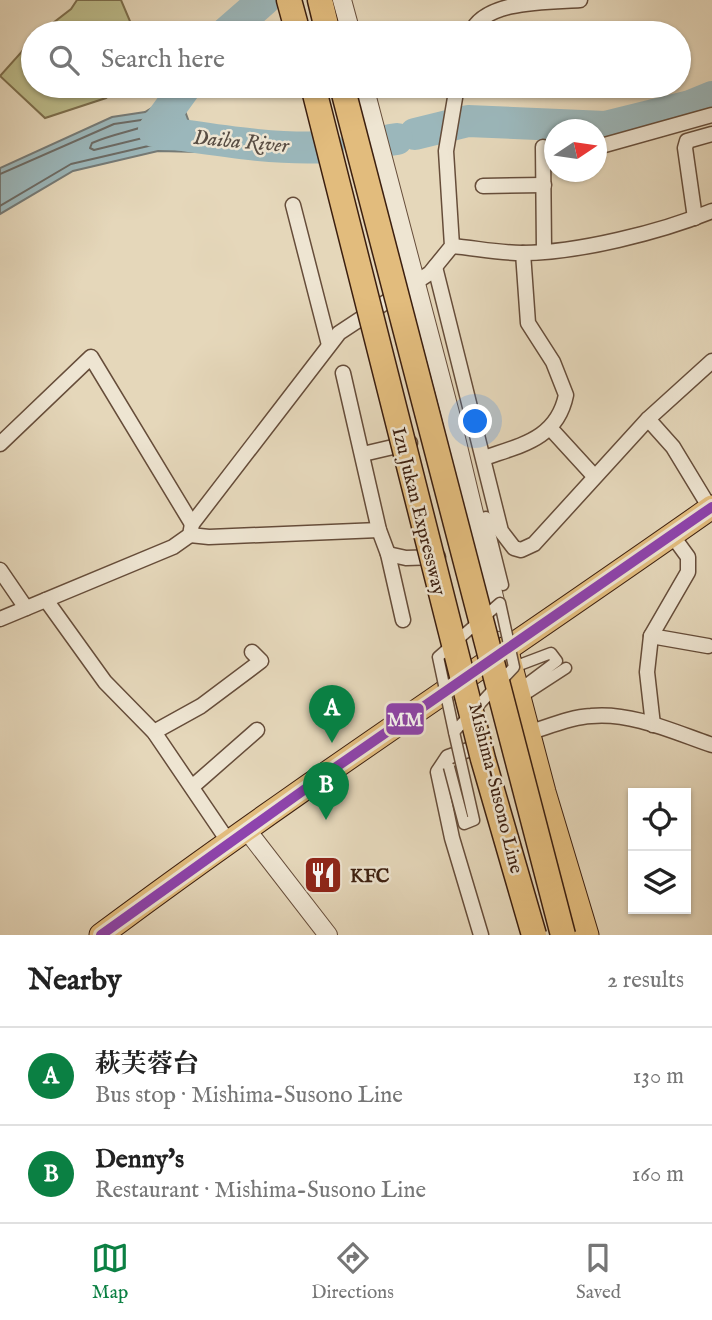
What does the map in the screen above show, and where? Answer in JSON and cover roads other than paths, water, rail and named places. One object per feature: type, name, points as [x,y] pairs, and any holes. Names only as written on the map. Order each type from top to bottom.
[{"type":"highway","points":[[289,0],[295,21]]},
{"type":"highway","points":[[320,0],[325,21]]},
{"type":"highway","name":"Izu Jukan Expressway","points":[[316,98],[483,759],[533,935]]},
{"type":"highway","name":"Izu Jukan Expressway","points":[[345,98],[563,935]]},
{"type":"main road","points":[[470,673],[510,658],[711,508]]},
{"type":"main road","points":[[510,658],[528,733],[587,935]]},
{"type":"main road","name":"Mishima-Susono Line","points":[[101,935],[237,835],[470,673],[533,935]]},
{"type":"street","points":[[298,0],[304,21]]},
{"type":"street","points":[[342,0],[348,21]]},
{"type":"street","points":[[480,21],[490,12],[514,5],[580,0]]},
{"type":"street","points":[[325,98],[377,306],[415,442],[470,673]]},
{"type":"street","points":[[367,98],[437,362],[510,658]]},
{"type":"street","points":[[0,620],[173,547],[191,529],[339,333],[435,267],[452,246],[446,151],[455,98]]},
{"type":"street","points":[[607,144],[712,115]]},
{"type":"street","points":[[695,218],[685,148],[687,141],[712,134]]},
{"type":"street","points":[[543,147],[544,250]]},
{"type":"street","points":[[483,186],[544,186]]},
{"type":"street","points":[[293,205],[328,345]]},
{"type":"street","points":[[452,246],[523,253],[595,244],[695,218],[712,211]]},
{"type":"street","points":[[484,458],[514,448],[551,429],[566,395],[553,362],[528,323],[523,253]]},
{"type":"street","points":[[435,267],[460,356],[501,531],[514,548],[521,550],[534,544],[648,419],[712,361]]},
{"type":"street","points":[[437,362],[460,356]]},
{"type":"street","points":[[0,444],[91,357],[191,529],[209,537],[379,530]]},
{"type":"street","points":[[343,373],[403,620]]},
{"type":"street","points":[[648,419],[673,447],[711,508]]},
{"type":"street","points":[[551,429],[594,476]]},
{"type":"street","points":[[363,454],[415,442]]},
{"type":"street","points":[[503,585],[486,517],[480,519],[510,658]]},
{"type":"street","points":[[653,725],[647,672],[652,636],[688,572],[688,557],[672,535]]},
{"type":"street","points":[[388,554],[406,558],[443,557]]},
{"type":"street","points":[[0,570],[26,608]]},
{"type":"street","points":[[46,600],[105,682],[154,732],[192,787],[328,935]]},
{"type":"street","points":[[449,767],[464,824],[474,820],[438,657],[500,603]]},
{"type":"street","points":[[652,636],[708,646]]},
{"type":"street","points":[[154,732],[201,706],[261,661],[252,652]]},
{"type":"street","points":[[454,732],[510,658],[551,653],[557,662],[521,688],[526,694],[566,668]]},
{"type":"street","points":[[528,733],[589,716],[611,715],[653,725],[712,745]]},
{"type":"street","points":[[192,787],[257,730]]},
{"type":"street","points":[[481,935],[452,838],[438,772],[448,757],[486,744]]},
{"type":"water","points":[[168,98],[180,98],[200,152],[158,151],[73,171],[0,214],[0,168],[112,117],[145,112]]},
{"type":"waterway","name":"Daiba River","points":[[240,21],[264,0]]},
{"type":"waterway","name":"Daiba River","points":[[415,134],[468,121],[605,127],[690,106],[712,97]]},
{"type":"waterway","name":"Daiba River","points":[[154,130],[177,98]]},
{"type":"waterway","name":"Daiba River","points":[[154,131],[262,145],[328,147]]},
{"type":"waterway","name":"Daiba River","points":[[390,140],[397,139]]},
{"type":"place","name":"萩芙蓉台","points":[[332,743]]},
{"type":"place","name":"Denny's","points":[[326,820]]},
{"type":"place","name":"KFC","points":[[323,875]]}]
